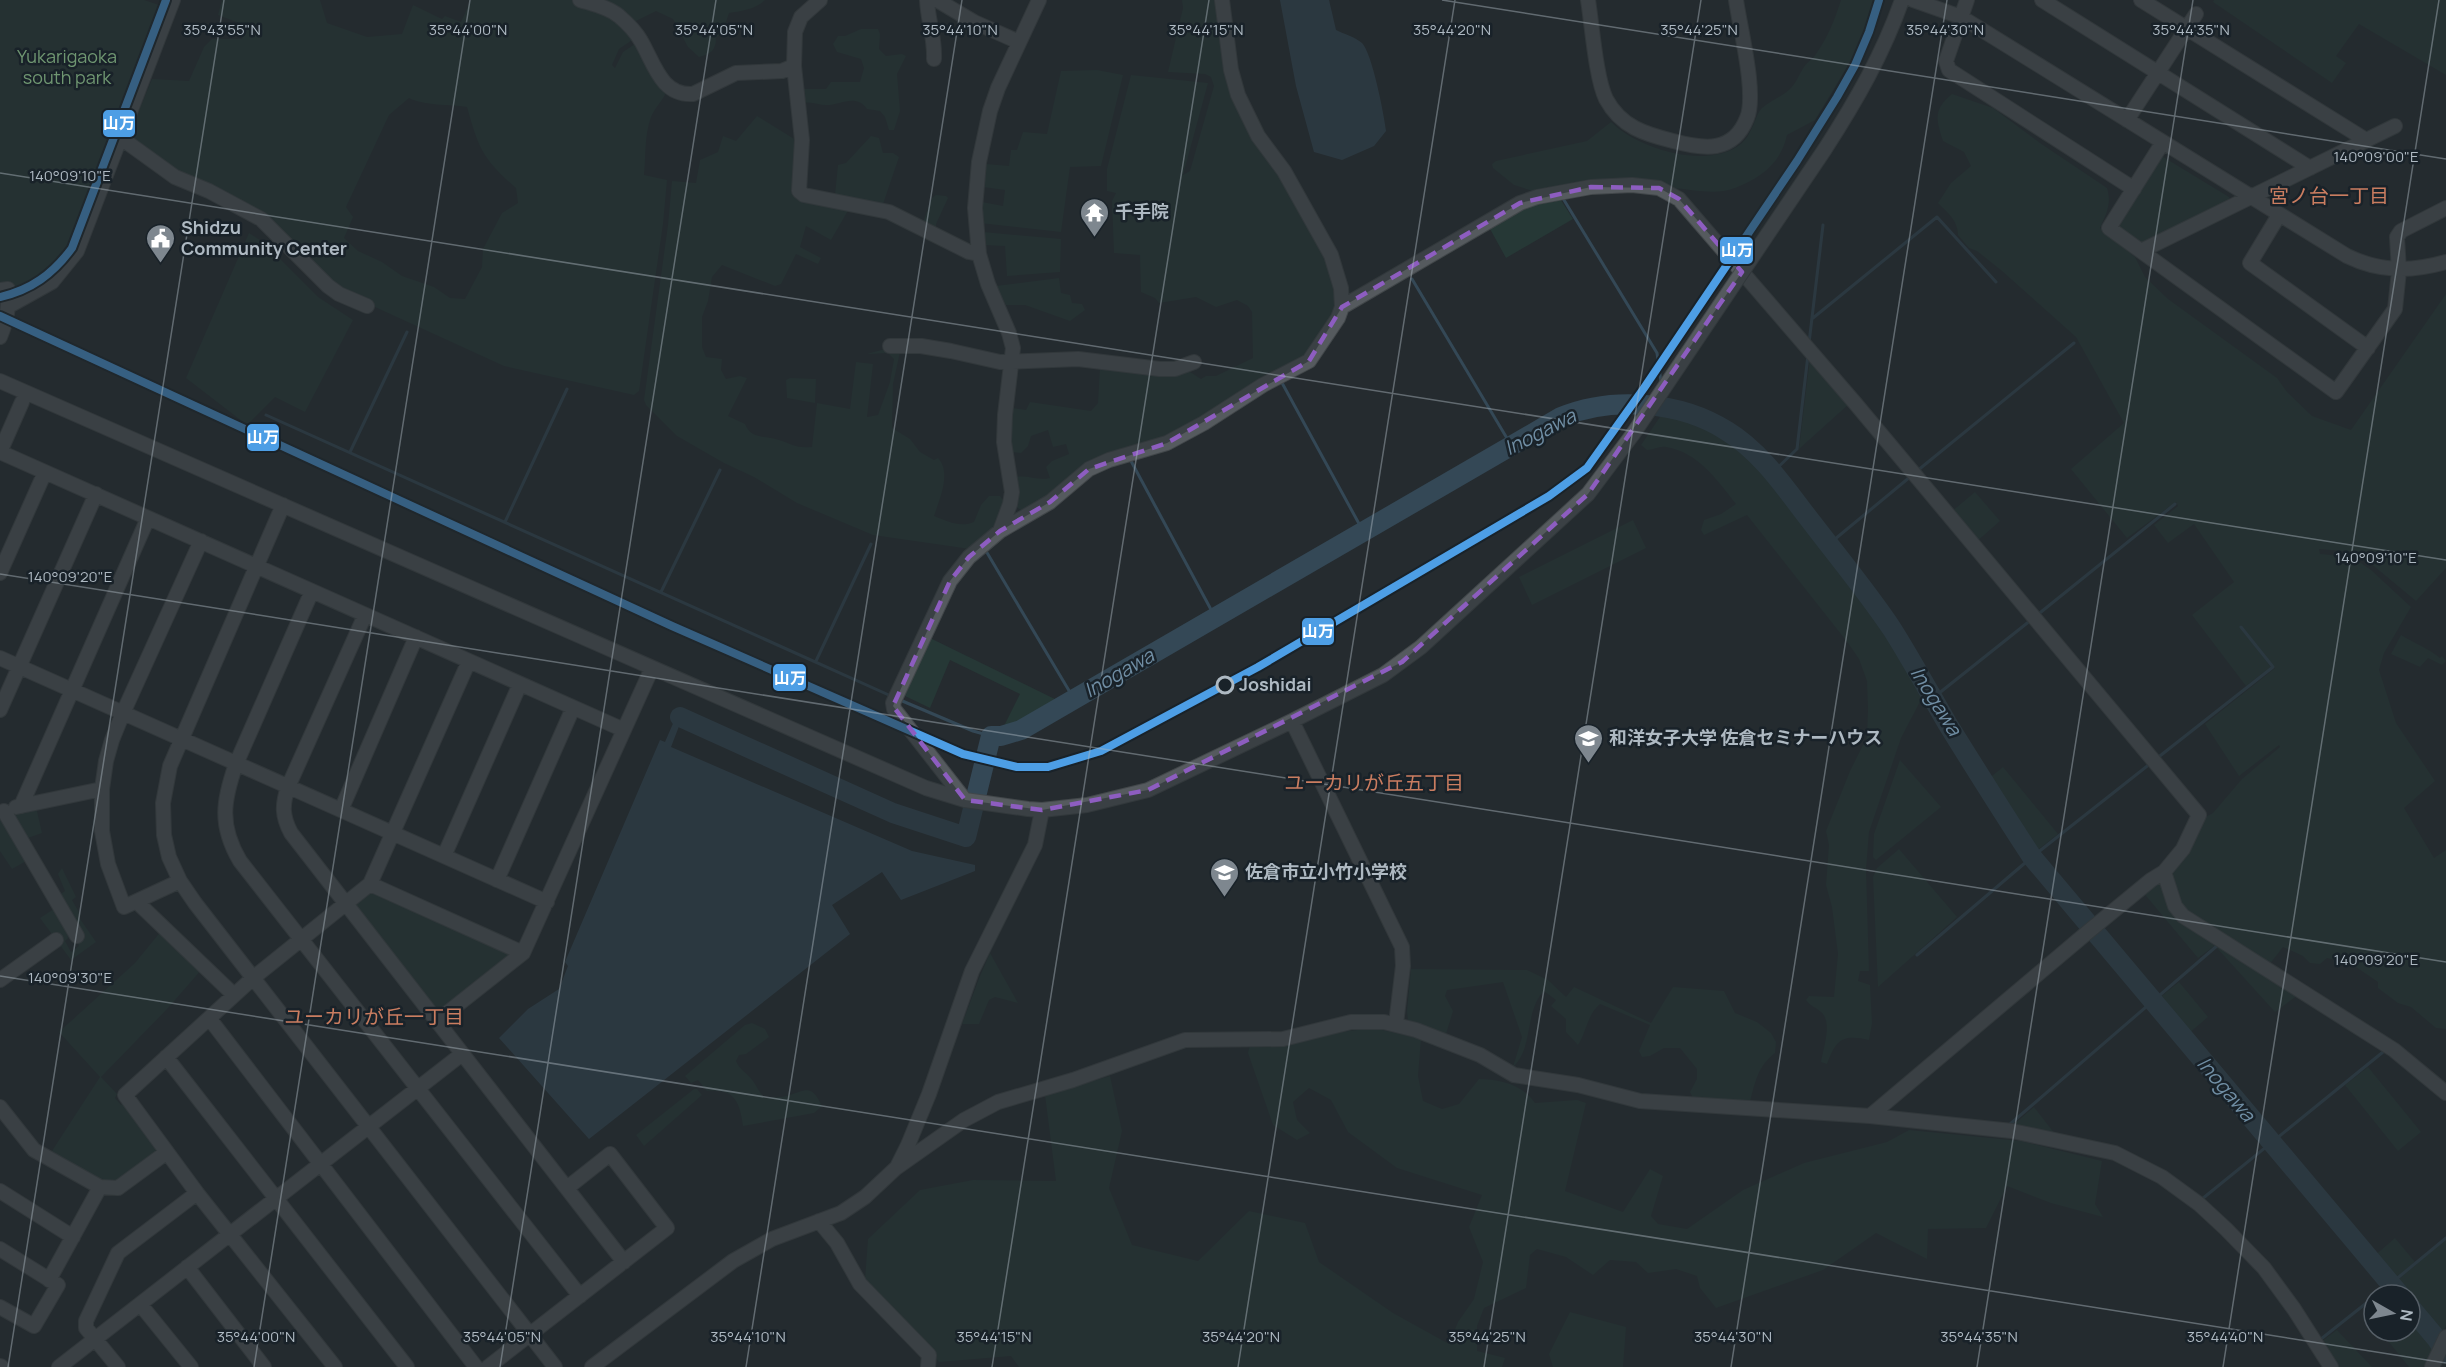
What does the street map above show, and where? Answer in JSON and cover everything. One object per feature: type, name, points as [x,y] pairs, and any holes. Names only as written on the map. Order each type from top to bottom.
[{"type":"street","points":[[580,0],[606,8],[618,15],[640,38],[661,80],[688,94],[693,94],[736,73],[782,71],[794,66]]},
{"type":"street","points":[[820,0],[797,24],[794,40],[794,66],[802,129],[798,186],[800,193],[889,212],[969,252],[980,254]]},
{"type":"street","points":[[927,0],[934,40],[934,59]]},
{"type":"street","points":[[937,0],[974,22],[1019,42]]},
{"type":"street","points":[[1000,531],[1006,518],[1012,492],[1004,442],[1012,363],[1010,333],[988,284],[980,254],[975,208],[984,136],[998,88],[1039,0]]},
{"type":"street","points":[[965,800],[893,706],[950,581],[969,557],[1000,531],[1050,502],[1089,469],[1109,460],[1167,443],[1204,423],[1263,385],[1309,361],[1338,318],[1342,307],[1341,288],[1330,255],[1284,171],[1258,136],[1238,95],[1231,70],[1222,0]]},
{"type":"street","points":[[1588,0],[1602,88],[1615,112],[1628,125],[1640,132],[1707,148],[1723,144],[1733,137],[1743,127],[1749,111],[1749,87],[1736,0]]},
{"type":"street","points":[[0,381],[926,788],[965,800],[1042,810],[1087,805],[1148,790],[1383,675],[1421,647],[1588,494],[1633,434],[1860,94],[1877,63],[1902,0]]},
{"type":"street","points":[[1912,0],[1961,17],[2278,215],[2355,260],[2399,271],[2446,262]]},
{"type":"street","points":[[1967,0],[1946,62],[1949,70],[2134,189]]},
{"type":"street","points":[[2042,0],[2310,168]]},
{"type":"street","points":[[2141,0],[2366,140]]},
{"type":"street","points":[[9,306],[52,282],[70,263],[77,251],[121,138],[168,2]]},
{"type":"street","points":[[2127,120],[2196,14]]},
{"type":"street","points":[[2141,251],[2395,126]]},
{"type":"street","points":[[121,138],[175,177],[209,191],[261,219],[328,286],[339,294],[367,306]]},
{"type":"street","points":[[2163,142],[2109,228],[2336,392],[2396,309],[2399,271],[2397,237],[2401,231],[2446,208]]},
{"type":"street","points":[[1342,307],[1520,203],[1591,187],[1643,185],[1670,192],[1855,404],[2199,815],[2183,849],[2164,872],[2092,928],[1870,1116]]},
{"type":"street","points":[[2278,215],[2250,263],[2368,348]]},
{"type":"street","points":[[0,290],[8,289],[9,306],[8,319],[0,337]]},
{"type":"street","points":[[890,346],[921,346],[985,360],[1012,363],[1078,359],[1167,369],[1184,367],[1194,362]]},
{"type":"street","points":[[22,402],[0,452],[624,730]]},
{"type":"street","points":[[0,573],[45,472]]},
{"type":"street","points":[[0,710],[96,494]]},
{"type":"street","points":[[283,504],[170,766],[163,803],[167,846],[180,881],[555,1367]]},
{"type":"street","points":[[21,806],[148,518]]},
{"type":"street","points":[[180,881],[124,907],[108,864],[102,831],[102,789],[112,740],[201,541]]},
{"type":"street","points":[[312,591],[236,764],[224,804],[230,841],[240,861],[580,1296]]},
{"type":"street","points":[[365,615],[288,787],[282,809],[285,823],[624,1262]]},
{"type":"street","points":[[341,810],[416,638]]},
{"type":"street","points":[[0,658],[546,902]]},
{"type":"street","points":[[335,1367],[197,1193],[124,1095],[253,978],[370,884],[469,661]]},
{"type":"street","points":[[437,1021],[523,953],[652,668]]},
{"type":"street","points":[[444,856],[520,684]]},
{"type":"street","points":[[496,880],[573,708]]},
{"type":"street","points":[[1292,721],[1402,946],[1403,966],[1396,1024]]},
{"type":"street","points":[[77,936],[2,812],[102,789]]},
{"type":"street","points":[[896,1168],[929,1094],[972,971],[1034,848],[1042,810]]},
{"type":"street","points":[[2164,872],[2175,906],[2183,916],[2394,1050],[2446,1093]]},
{"type":"street","points":[[370,884],[523,953]]},
{"type":"street","points":[[137,902],[234,995]]},
{"type":"street","points":[[0,980],[56,940]]},
{"type":"street","points":[[208,1018],[476,1367]]},
{"type":"street","points":[[592,1367],[733,1261],[772,1239],[841,1213],[856,1204],[896,1168],[964,1120],[998,1102],[1073,1080],[1185,1040],[1200,1038],[1283,1039],[1351,1022],[1396,1024],[1454,1043],[1514,1075],[1578,1085],[1640,1101],[1870,1116],[2012,1131],[2115,1153],[2142,1166],[2199,1204],[2264,1268],[2331,1367]]},
{"type":"street","points":[[59,1367],[462,1054]]},
{"type":"street","points":[[166,1057],[407,1367]]},
{"type":"street","points":[[0,1107],[34,1150],[100,1187],[118,1188],[167,1152]]},
{"type":"street","points":[[488,1367],[667,1228],[610,1154],[567,1188]]},
{"type":"street","points":[[49,1280],[100,1187]]},
{"type":"street","points":[[0,1191],[73,1237]]},
{"type":"street","points":[[118,1367],[86,1328],[86,1322],[118,1253],[197,1193]]},
{"type":"street","points":[[819,1221],[837,1243],[860,1284],[929,1355],[928,1367]]},
{"type":"street","points":[[0,1250],[58,1286],[34,1326],[0,1307]]},
{"type":"street","points":[[187,1268],[264,1367]]},
{"type":"street","points":[[140,1304],[191,1367]]},
{"type":"street","points":[[2432,1367],[2446,1337]]},
{"type":"highlighted area","points":[[1591,187],[1659,188],[1679,199],[1742,272],[1588,494],[1402,662],[1148,790],[1042,810],[965,800],[893,706],[950,581],[969,557],[1000,531],[1050,502],[1089,469],[1167,443],[1309,361],[1342,307],[1520,203]]},
{"type":"green space","name":"Yukarigaoka south park","points":[[0,0],[144,0],[159,5],[160,13],[69,246],[44,273],[13,292],[0,284]]},
{"type":"green space","points":[[222,0],[320,0],[327,23],[367,37],[402,34],[413,5],[442,19],[445,16],[461,22],[471,0],[765,0],[753,8],[729,13],[723,31],[716,38],[714,48],[710,53],[699,57],[688,47],[673,19],[656,11],[626,26],[635,38],[619,49],[612,65],[615,68],[623,52],[638,42],[668,88],[651,117],[646,139],[644,175],[667,180],[663,224],[639,391],[634,395],[504,366],[340,291],[273,226],[178,173],[128,137],[152,79],[189,81],[204,47],[212,39],[242,39],[247,26],[218,15]],"holes":[[[409,98],[415,101],[467,107],[475,134],[484,153],[496,169],[516,188],[518,203],[502,213],[483,249],[482,267],[465,299],[450,298],[434,287],[402,276],[382,262],[358,251],[344,238],[353,217],[346,207],[389,115]]]},
{"type":"green space","points":[[1182,0],[1218,0],[1233,96],[1242,119],[1281,174],[1326,258],[1332,276],[1335,306],[1333,317],[1312,352],[1165,441],[1138,448],[1024,512],[1015,506],[1016,477],[1050,478],[1046,467],[1052,461],[1069,454],[1066,444],[1053,447],[1048,430],[1031,436],[1028,446],[1021,453],[1012,452],[1009,440],[1012,408],[1026,410],[1030,402],[1091,411],[1098,403],[1100,367],[1187,370],[1201,379],[1206,376],[1216,376],[1253,358],[1252,312],[1248,306],[1237,300],[1216,307],[1196,297],[1159,303],[1155,298],[1141,292],[1140,255],[1114,253],[1112,201],[1116,193],[1107,191],[1107,169],[1131,75],[1208,83],[1183,175],[1190,171],[1214,86],[1211,77],[1205,74],[1168,72],[1183,8]]},
{"type":"green space","points":[[1841,0],[1874,0],[1855,54],[1815,120],[1787,135],[1775,161],[1761,174],[1744,184],[1719,192],[1671,188],[1533,191],[1514,185],[1493,168],[1492,164],[1496,161],[1587,141],[1611,122],[1638,141],[1674,153],[1693,156],[1728,151],[1746,139],[1762,108],[1794,85],[1804,67],[1815,56],[1824,41]]},
{"type":"green space","points":[[2214,0],[2446,0],[2446,75],[2359,24],[2336,56],[2346,63],[2332,83],[2213,2]]},
{"type":"green space","points":[[861,29],[878,29],[879,49],[886,56],[902,54],[906,56],[897,74],[900,111],[894,130],[889,130],[885,117],[880,111],[867,109],[858,102],[848,101],[832,105],[803,103],[801,89],[826,89],[831,82],[860,82],[864,68],[861,59],[837,52],[833,44],[838,36],[845,36]]},
{"type":"green space","points":[[1097,70],[1123,75],[1101,166],[1070,167],[1061,232],[980,223],[982,202],[1003,206],[1005,190],[983,187],[986,164],[1009,166],[1011,150],[1017,150],[1023,132],[1047,134],[1061,71]]},
{"type":"green space","points":[[1952,94],[1993,108],[2107,188],[2109,204],[2100,228],[2135,257],[2145,277],[2168,299],[2277,378],[2287,392],[2312,416],[2351,430],[2446,294],[2446,568],[2416,601],[2357,552],[2319,549],[2320,554],[2352,557],[2371,570],[2411,607],[2384,653],[2379,670],[2396,723],[2435,781],[2404,808],[2434,858],[2446,850],[2446,1029],[2436,1028],[2411,1007],[2398,1003],[2378,988],[2378,982],[2350,963],[2327,958],[2320,964],[2310,963],[2303,956],[2283,947],[2269,965],[2182,908],[2171,870],[2200,820],[2213,813],[2242,779],[2280,747],[2279,745],[2239,776],[2205,724],[2275,668],[2241,625],[2240,627],[2271,667],[2246,686],[2192,615],[2234,582],[2194,524],[2168,543],[2154,525],[2178,506],[2176,502],[2127,538],[2071,469],[2124,423],[2076,337],[2002,271],[1977,251],[1969,248],[1958,235],[1952,217],[1938,203],[1951,183],[1971,166],[1964,152],[1943,141],[1939,127],[1939,110]]},
{"type":"green space","points":[[757,116],[799,142],[795,191],[850,207],[831,240],[806,226],[800,247],[821,258],[818,264],[796,254],[781,284],[775,286],[722,265],[712,277],[708,301],[702,317],[702,347],[706,357],[722,359],[721,370],[726,379],[740,376],[747,378],[728,416],[745,424],[755,435],[798,447],[812,447],[817,403],[850,409],[856,362],[873,364],[867,417],[878,415],[890,382],[894,359],[888,353],[867,354],[885,349],[900,352],[893,384],[892,428],[910,439],[920,452],[934,460],[938,458],[942,464],[943,487],[934,516],[954,523],[969,524],[974,522],[981,505],[989,496],[1000,496],[1005,503],[997,523],[970,549],[873,535],[797,503],[677,436],[646,405],[644,400],[672,181],[696,183],[700,160],[718,152],[723,136],[736,141]]},
{"type":"green space","points":[[871,136],[879,138],[883,153],[893,153],[899,157],[882,207],[835,195],[838,165],[846,163]]},
{"type":"green space","points":[[2160,155],[2229,197],[2229,202],[2146,243],[2138,242],[2119,229],[2118,225]]},
{"type":"green space","points":[[936,195],[948,198],[936,224],[936,233],[922,225],[932,198]]},
{"type":"green space","points":[[1559,197],[1573,219],[1506,258],[1489,227],[1522,207]]},
{"type":"green space","points":[[983,232],[1061,239],[1060,272],[1007,276],[1005,246],[984,245]]},
{"type":"green space","points":[[249,233],[263,242],[318,297],[353,320],[305,412],[275,397],[247,425],[186,378]]},
{"type":"green space","points":[[1059,278],[1061,293],[1070,295],[1072,303],[1082,304],[1085,310],[1070,321],[1025,305],[1006,305],[996,286]]},
{"type":"green space","points":[[1810,358],[1849,404],[1799,449]]},
{"type":"green space","points":[[790,378],[816,379],[815,403],[787,398],[786,380]]},
{"type":"green space","points":[[1664,411],[1724,434],[1740,445],[1768,473],[1888,630],[1925,692],[1901,738],[1869,832],[1866,869],[1869,971],[1860,971],[1858,981],[1870,985],[1872,1023],[1869,1040],[1847,1038],[1842,1040],[1837,1044],[1827,1064],[1821,1062],[1827,1029],[1825,1016],[1806,1000],[1809,996],[1834,997],[1838,954],[1832,907],[1826,885],[1829,845],[1826,831],[1850,771],[1867,737],[1867,681],[1859,659],[1848,643],[1747,515],[1704,535],[1701,530],[1704,520],[1721,514],[1736,504],[1706,468],[1688,455],[1666,447],[1647,450],[1641,445]]},
{"type":"green space","points":[[1975,492],[2000,521],[1975,543],[1950,513]]},
{"type":"green space","points":[[1633,520],[1646,548],[1532,605],[1519,577]]},
{"type":"green space","points":[[2401,635],[2440,658],[2442,656],[2446,661],[2442,665],[2428,658],[2420,667],[2391,654]]},
{"type":"green space","points":[[930,638],[1063,703],[1021,727],[1001,732],[1020,694],[950,660],[930,708],[905,696]]},
{"type":"green space","points":[[1900,760],[1941,807],[1876,860],[1873,857],[1874,834]]},
{"type":"green space","points":[[2003,767],[2058,834],[2035,852],[1987,780]]},
{"type":"green space","points":[[36,807],[42,833],[25,839],[12,818],[14,812]]},
{"type":"green space","points":[[0,818],[3,819],[28,860],[12,869],[0,851]]},
{"type":"green space","points":[[1899,849],[1957,917],[1878,987],[1873,877],[1877,868]]},
{"type":"green space","points":[[62,868],[76,897],[72,900],[80,914],[78,916],[96,942],[71,960],[40,918],[57,907],[67,929],[68,938],[65,941],[71,952],[79,946],[58,896],[65,891],[58,874]]},
{"type":"green space","points":[[2158,882],[2217,944],[2198,958],[2142,891]]},
{"type":"green space","points":[[366,890],[510,953],[511,958],[440,1011],[435,1011],[355,906],[355,900]]},
{"type":"green space","points":[[162,930],[202,969],[168,1008],[101,1077],[117,1094],[115,1098],[121,1105],[124,1102],[157,1148],[156,1154],[117,1183],[101,1182],[50,1154],[100,1077],[59,1032],[135,963]]},
{"type":"green space","points":[[2221,945],[2298,995],[2275,1012],[2217,948]]},
{"type":"green space","points":[[990,953],[1018,1003],[995,997],[989,1000],[979,1024],[962,1024],[980,976]]},
{"type":"green space","points":[[1411,969],[1527,970],[1548,980],[1566,997],[1574,987],[1651,1023],[1673,987],[1724,991],[1735,1013],[1757,1022],[1771,1033],[1776,1042],[1775,1053],[1761,1069],[1750,1102],[1693,1098],[1690,1092],[1697,1079],[1697,1069],[1680,1048],[1664,1048],[1650,1056],[1642,1057],[1639,1051],[1650,1025],[1600,1004],[1592,1013],[1578,1045],[1566,1032],[1566,1019],[1551,1006],[1556,1000],[1544,991],[1534,1009],[1524,1050],[1513,1067],[1522,1037],[1503,982],[1447,990],[1445,996],[1453,1011],[1446,1034],[1408,1021]]},
{"type":"green space","points":[[2179,982],[2208,1017],[2188,1034],[2158,999]]},
{"type":"green space","points":[[752,1023],[765,1029],[769,1037],[746,1054],[739,1055],[736,1061],[738,1065],[751,1078],[765,1098],[784,1097],[809,1090],[822,1106],[814,1113],[743,1126],[740,1110],[734,1098],[724,1092],[707,1091],[698,1080],[691,1083],[685,1076],[745,1025]]},
{"type":"green space","points":[[1374,1028],[1421,1039],[1418,1076],[1423,1101],[1442,1109],[1459,1104],[1479,1079],[1495,1080],[1518,1087],[1535,1103],[1577,1100],[1586,1103],[1565,1191],[1623,1212],[1650,1169],[1663,1176],[1651,1216],[1658,1224],[1687,1229],[1743,1190],[1804,1163],[1887,1142],[1909,1130],[2021,1141],[2102,1161],[2095,1204],[2103,1217],[2051,1203],[2007,1186],[1986,1228],[1928,1229],[1927,1259],[1876,1233],[1823,1270],[1716,1308],[1700,1288],[1697,1276],[1676,1269],[1648,1273],[1636,1262],[1610,1260],[1593,1275],[1566,1257],[1537,1249],[1530,1255],[1526,1288],[1484,1308],[1477,1326],[1477,1351],[1505,1358],[1502,1367],[1019,1367],[1011,1356],[939,1362],[901,1315],[865,1280],[868,1239],[920,1190],[973,1180],[1056,1181],[1045,1095],[1110,1076],[1122,1131],[1109,1188],[1132,1245],[1198,1261],[1249,1211],[1305,1223],[1319,1262],[1393,1313],[1449,1344],[1458,1322],[1474,1299],[1483,1262],[1469,1227],[1482,1195],[1397,1168],[1348,1132],[1331,1100],[1309,1088],[1293,1102],[1297,1120],[1310,1133],[1297,1140],[1273,1125],[1248,1053],[1250,1045],[1286,1045],[1332,1033]]},
{"type":"green space","points":[[2368,1067],[2421,1132],[2398,1151],[2345,1085]]},
{"type":"green space","points":[[694,1089],[702,1095],[644,1146],[636,1135]]},
{"type":"green space","points":[[2034,1107],[2055,1134],[2012,1126]]},
{"type":"green space","points":[[2395,1238],[2415,1262],[2393,1281],[2372,1258]]},
{"type":"green space","points":[[2446,1239],[2446,1325],[2441,1337],[2422,1315],[2422,1283],[2394,1283]]},
{"type":"green space","points":[[1570,1312],[1626,1327],[1623,1367],[1553,1367],[1549,1354]]},
{"type":"green space","points":[[2337,1330],[2372,1367],[2338,1367],[2321,1342]]},
{"type":"green space","points":[[2422,1332],[2436,1348],[2427,1367],[2409,1367],[2390,1343],[2422,1343]]},
{"type":"water","points":[[1280,0],[1329,0],[1336,30],[1353,37],[1366,49],[1380,98],[1386,131],[1374,146],[1342,160],[1314,152],[1296,86]]},
{"type":"water","points":[[675,719],[681,721],[671,747],[912,851],[975,865],[975,871],[901,900],[882,872],[832,905],[850,934],[589,1139],[499,1038],[528,1009],[559,989],[568,966],[565,962],[660,740],[665,742]]},
{"type":"waterway","points":[[1564,200],[1657,353],[1661,382]]},
{"type":"waterway","points":[[1813,318],[1937,217],[1996,282]]},
{"type":"waterway","points":[[1809,343],[1823,225]]},
{"type":"waterway","points":[[1412,279],[1511,445]]},
{"type":"waterway","points":[[350,452],[407,332]]},
{"type":"waterway","points":[[1917,471],[2074,343]]},
{"type":"waterway","points":[[1773,472],[1797,449],[1808,355]]},
{"type":"waterway","points":[[1281,381],[1363,531]]},
{"type":"waterway","points":[[505,522],[567,389]]},
{"type":"waterway","points":[[1664,397],[1665,407]]},
{"type":"waterway","name":"Inogawa","points":[[680,717],[893,813],[966,837],[991,736],[1001,736],[1021,730],[1561,417],[1581,410],[1624,404],[1646,405],[1688,413],[1708,421],[1740,440],[1763,461],[1784,486],[1892,629],[1947,723],[2032,857],[2390,1283]]},
{"type":"waterway","points":[[266,415],[891,696]]},
{"type":"waterway","points":[[1131,461],[1215,617]]},
{"type":"waterway","points":[[661,592],[720,470]]},
{"type":"waterway","points":[[1829,544],[1910,477]]},
{"type":"waterway","points":[[2036,616],[2175,504]]},
{"type":"waterway","points":[[816,661],[871,544]]},
{"type":"waterway","points":[[986,551],[1074,699]]},
{"type":"waterway","points":[[1933,698],[2031,620]]},
{"type":"waterway","points":[[2156,759],[2273,667],[2241,627]]},
{"type":"waterway","points":[[900,700],[973,731],[991,736]]},
{"type":"waterway","name":"Inogawa","points":[[1917,955],[2032,857],[2151,763]]},
{"type":"waterway","points":[[2009,1125],[2218,945]]},
{"type":"waterway","points":[[2202,1199],[2383,1052]]},
{"type":"waterway","points":[[2392,1283],[2446,1238]]},
{"type":"waterway","points":[[2321,1339],[2362,1307]]},
{"type":"waterway","name":"Inogawa","points":[[2422,1321],[2446,1353]]},
{"type":"transit line","name":"山万","points":[[0,297],[22,290],[40,280],[57,266],[72,248],[166,0]]},
{"type":"transit line","name":"山万","points":[[0,316],[672,626],[963,754],[1017,767],[1048,767],[1101,751],[1258,667],[1549,496],[1587,468],[1644,388],[1797,161],[1837,97],[1855,65],[1879,0]]},
{"type":"place","name":"千手院","points":[[1094,238]]},
{"type":"place","name":"Shidzu Community Center","points":[[160,264]]},
{"type":"place","name":"Joshidai","points":[[1225,685]]},
{"type":"place","name":"和洋女子大学 佐倉セミナーハウス","points":[[1588,764]]},
{"type":"place","name":"佐倉市立小竹小学校","points":[[1224,898]]},
{"type":"district","name":"宮ノ台一丁目","points":[[2329,196]]},
{"type":"district","name":"ユーカリが丘五丁目","points":[[1374,783]]},
{"type":"district","name":"ユーカリが丘一丁目","points":[[374,1017]]}]
